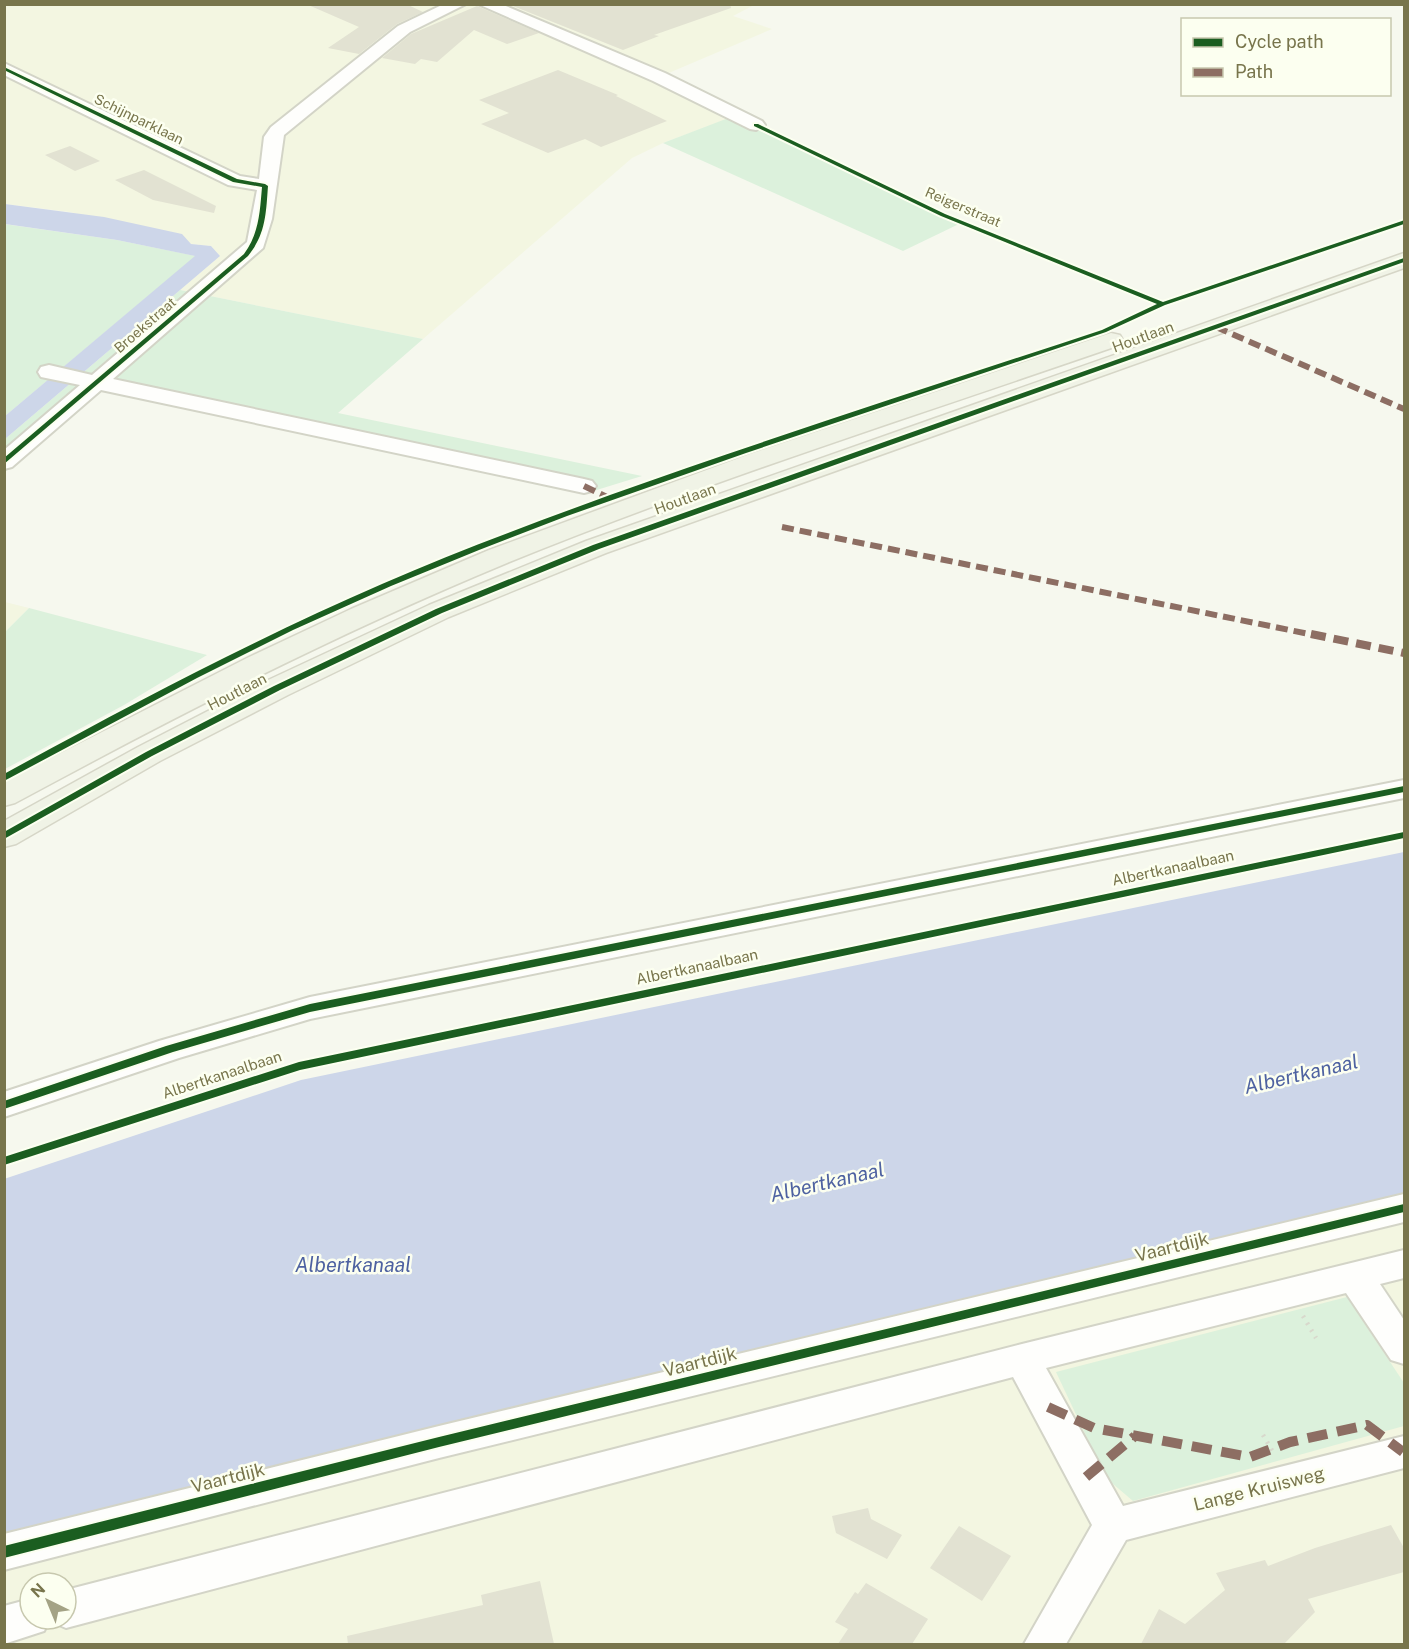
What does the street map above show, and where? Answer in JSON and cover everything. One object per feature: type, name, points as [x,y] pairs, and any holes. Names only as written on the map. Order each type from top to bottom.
[{"type":"main road","name":"Houtlaan","points":[[4,796],[122,732],[252,667],[415,592],[571,529],[1404,238]]},
{"type":"main road","name":"Houtlaan","points":[[4,836],[149,754],[277,688],[439,611],[543,568],[607,543],[1404,260]]},
{"type":"street","name":"Broekstraat","points":[[4,462],[90,380],[256,244],[262,228],[265,186],[273,137],[283,124],[404,29],[458,4]]},
{"type":"street","points":[[486,4],[659,77],[756,124]]},
{"type":"street","name":"Schijnparklaan","points":[[4,68],[235,181],[265,186]]},
{"type":"street","points":[[49,372],[584,486]]},
{"type":"street","name":"Albertkanaalbaan","points":[[4,1106],[170,1048],[310,1008],[1404,789]]},
{"type":"street","name":"Vaartdijk","points":[[4,1552],[451,1440],[1404,1208]]},
{"type":"street","points":[[78,1606],[1022,1359],[1404,1264]]},
{"type":"street","points":[[1355,1276],[1404,1349]]},
{"type":"street","points":[[1022,1359],[1113,1526],[1044,1644]]},
{"type":"street","name":"Lange Kruisweg","points":[[1113,1526],[1404,1452]]},
{"type":"shaded area","points":[[756,4],[733,16],[772,29],[664,75],[741,114],[663,143],[632,158],[423,339],[180,290],[220,256],[211,246],[191,244],[70,212],[5,204],[5,5]]},
{"type":"shaded area","points":[[731,117],[959,224],[903,251],[663,143]]},
{"type":"shaded area","points":[[4,224],[117,240],[196,256],[5,416]]},
{"type":"shaded area","points":[[180,290],[423,339],[338,413],[642,476],[587,493],[99,390],[5,472],[5,439]]},
{"type":"shaded area","points":[[5,602],[29,608],[5,632]]},
{"type":"shaded area","points":[[29,608],[207,655],[124,705],[5,769],[5,632]]},
{"type":"shaded area","points":[[1404,1200],[1404,1644],[5,1644],[4,1550]]},
{"type":"shaded area","points":[[1347,1297],[1404,1383],[1404,1426],[1133,1501],[1106,1478],[1056,1372]]},
{"type":"water","points":[[5,204],[104,217],[182,234],[191,244],[211,246],[220,256],[5,439],[5,416],[195,256],[117,240],[5,224]]},
{"type":"water","name":"Albertkanaal","points":[[1404,852],[1404,1200],[5,1550],[4,1179],[301,1080]]},
{"type":"building","points":[[306,4],[406,4],[423,12],[397,24],[359,54],[328,48],[359,27]]},
{"type":"building","points":[[508,4],[730,4],[731,8],[654,35],[659,36],[623,50]]},
{"type":"building","points":[[477,6],[539,33],[507,44],[474,30],[437,62],[421,59],[415,64],[382,58],[411,34]]},
{"type":"building","points":[[558,70],[618,95],[616,96],[667,121],[601,147],[585,139],[548,153],[481,124],[509,113],[479,100]]},
{"type":"building","points":[[70,146],[100,161],[75,171],[45,155]]},
{"type":"building","points":[[144,170],[216,206],[214,213],[153,200],[115,180]]},
{"type":"building","points":[[868,1508],[871,1519],[902,1535],[887,1559],[836,1533],[832,1516]]},
{"type":"building","points":[[1391,1525],[1404,1548],[1404,1572],[1308,1599],[1315,1612],[1284,1644],[1141,1644],[1159,1609],[1185,1624],[1225,1590],[1216,1573],[1265,1560],[1268,1566],[1315,1548]]},
{"type":"building","points":[[959,1526],[1011,1556],[982,1601],[930,1568]]},
{"type":"building","points":[[540,1581],[554,1644],[348,1644],[347,1636],[483,1605],[481,1595]]},
{"type":"building","points":[[866,1583],[928,1619],[912,1644],[838,1644],[848,1629],[835,1622],[855,1592],[858,1594]]},
{"type":"marked path","points":[[1216,327],[1236,338],[1404,409]]},
{"type":"marked path","points":[[584,486],[609,498]]},
{"type":"marked path","points":[[782,527],[1404,653]]},
{"type":"marked path","points":[[1048,1407],[1094,1428],[1250,1457],[1290,1442],[1367,1425],[1403,1452]]},
{"type":"marked path","points":[[1086,1477],[1135,1436]]},
{"type":"cycle path","points":[[4,68],[235,181],[265,186],[259,231],[246,255],[4,462]]},
{"type":"cycle path","name":"Reigerstraat","points":[[756,125],[943,215],[1163,304]]},
{"type":"cycle path","points":[[4,778],[146,701],[290,628],[476,548],[654,482],[1104,331],[1163,304],[1404,222]]},
{"type":"cycle path","points":[[4,836],[149,754],[277,688],[439,611],[596,547],[1404,260]]},
{"type":"cycle path","points":[[4,1105],[170,1049],[310,1008],[1404,789]]},
{"type":"cycle path","points":[[4,1161],[299,1066],[1404,835]]},
{"type":"cycle path","points":[[4,1552],[439,1442],[1404,1208]]}]
